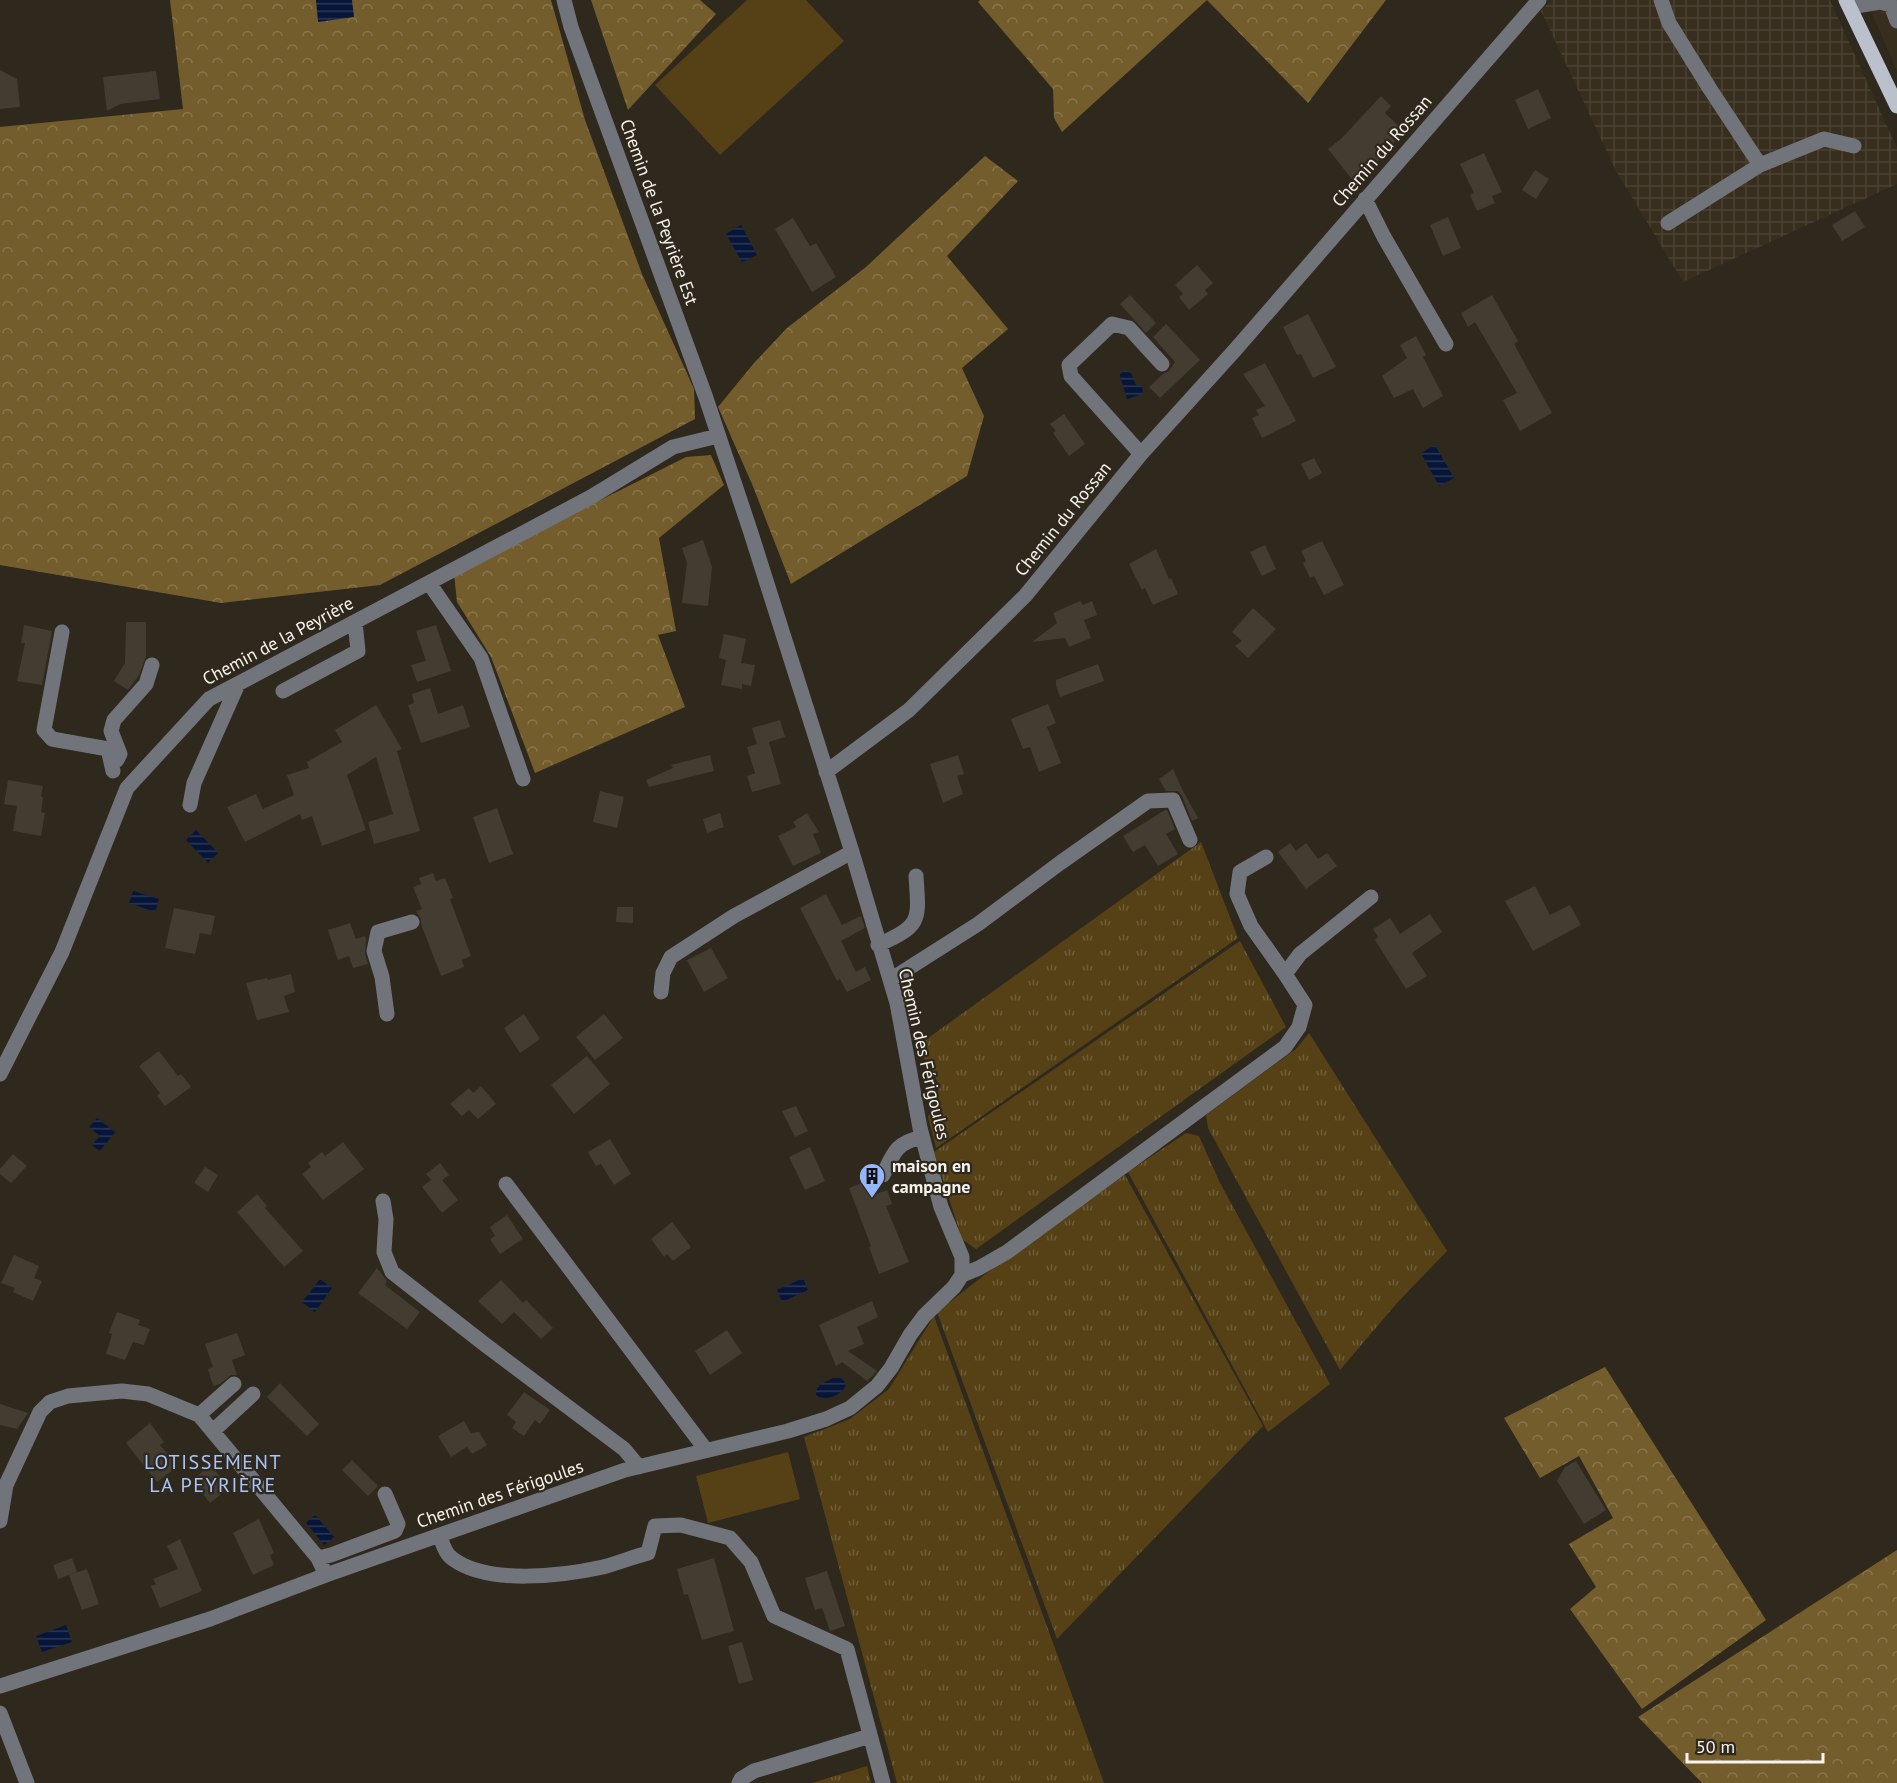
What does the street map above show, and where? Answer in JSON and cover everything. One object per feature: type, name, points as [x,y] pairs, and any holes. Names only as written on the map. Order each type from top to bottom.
[{"type":"main road","points":[[1848,3],[1897,106]]},
{"type":"street","name":"Chemin de la Peyrière Est","points":[[564,0],[571,27],[718,436]]},
{"type":"street","name":"Chemin du Rossan","points":[[826,772],[909,710],[1025,596],[1141,454],[1235,350],[1539,0]]},
{"type":"street","points":[[1661,0],[1669,23],[1760,165]]},
{"type":"street","points":[[1848,3],[1880,2],[1891,5],[1897,21]]},
{"type":"street","points":[[1668,223],[1760,165],[1824,140],[1854,146]]},
{"type":"street","points":[[1365,199],[1384,237],[1446,345]]},
{"type":"street","points":[[1141,454],[1071,376],[1069,365],[1112,324],[1129,328],[1162,364]]},
{"type":"street","name":"Chemin de la Peyrière","points":[[0,1074],[62,952],[128,788],[209,699],[591,497],[673,447],[718,436]]},
{"type":"street","points":[[718,436],[826,772]]},
{"type":"street","points":[[429,583],[481,658],[523,778]]},
{"type":"street","points":[[283,691],[358,651],[355,622]]},
{"type":"street","points":[[62,632],[44,730],[52,739],[108,749],[113,771],[120,754],[111,731],[114,720],[146,684],[152,665]]},
{"type":"street","points":[[190,805],[194,783],[238,684]]},
{"type":"street","name":"Chemin des Férigoules","points":[[0,1686],[210,1619],[326,1575],[639,1467],[788,1431],[826,1419],[850,1408],[877,1386],[924,1316],[954,1287],[962,1275],[962,1257],[941,1207],[922,1137],[897,1004],[826,772]]},
{"type":"street","points":[[890,980],[978,924],[1148,801],[1173,800],[1190,840]]},
{"type":"street","points":[[661,992],[663,973],[672,957],[734,916],[852,852]]},
{"type":"street","points":[[1266,857],[1240,872],[1237,894],[1251,926],[1285,974],[1300,954],[1371,897]]},
{"type":"street","points":[[878,945],[910,929],[918,911],[916,876]]},
{"type":"street","points":[[387,1014],[382,977],[374,951],[378,932],[412,922]]},
{"type":"street","name":"Chemin des Férigoules","points":[[962,1275],[979,1268],[1017,1245],[1285,1047],[1299,1027],[1305,1005],[1285,974]]},
{"type":"street","points":[[883,1175],[892,1154],[906,1141],[922,1137]]},
{"type":"street","points":[[506,1184],[706,1450]]},
{"type":"street","points":[[383,1201],[386,1219],[384,1252],[392,1272],[624,1449],[639,1467]]},
{"type":"street","points":[[199,1414],[234,1384]]},
{"type":"street","points":[[0,1521],[3,1486],[40,1412],[50,1402],[68,1395],[122,1391],[148,1394],[199,1414],[318,1558],[326,1575]]},
{"type":"street","points":[[213,1431],[253,1394]]},
{"type":"street","points":[[318,1558],[395,1531],[398,1524],[385,1494]]},
{"type":"street","points":[[440,1535],[451,1558],[473,1570],[506,1576],[555,1574],[603,1567],[648,1553],[655,1526],[681,1525],[730,1538],[751,1562],[774,1616],[847,1649],[883,1783]]},
{"type":"street","points":[[0,1713],[27,1783]]},
{"type":"street","points":[[739,1783],[741,1779],[754,1771],[870,1736]]},
{"type":"shaded area","points":[[1551,0],[1830,0],[1897,148],[1897,184],[1683,282],[1616,171],[1541,11]]},
{"type":"shaded area","points":[[1866,0],[1897,0],[1897,71]]},
{"type":"green space","points":[[170,0],[551,0],[585,120],[642,274],[694,389],[695,419],[380,585],[221,603],[0,565],[0,127],[183,109]]},
{"type":"green space","points":[[591,0],[700,0],[716,14],[628,110]]},
{"type":"green space","points":[[747,0],[806,0],[844,41],[720,155],[655,85]]},
{"type":"green space","points":[[980,0],[1207,0],[1062,132],[1054,118],[1053,89],[978,2]]},
{"type":"green space","points":[[1207,0],[1386,0],[1308,103]]},
{"type":"green space","points":[[985,156],[1018,181],[947,256],[1008,329],[962,368],[984,416],[967,476],[791,584],[752,484],[718,407],[754,363],[787,328],[866,267]]},
{"type":"green space","points":[[711,455],[724,485],[659,538],[676,631],[658,635],[685,707],[535,773],[491,657],[457,602],[454,574],[686,457]]},
{"type":"green space","points":[[1201,842],[1238,938],[936,1148],[928,1117],[940,1086],[917,1046]]},
{"type":"green space","points":[[1240,941],[1286,1027],[976,1249],[962,1239],[934,1152]]},
{"type":"green space","points":[[1309,1033],[1447,1251],[1397,1303],[1340,1370],[1208,1128],[1206,1115],[1296,1049]]},
{"type":"green space","points":[[1186,1133],[1199,1136],[1220,1183],[1330,1384],[1268,1432],[1128,1172]]},
{"type":"green space","points":[[1125,1175],[1263,1426],[1057,1639],[937,1312],[987,1273]]},
{"type":"green space","points":[[934,1316],[1104,1783],[897,1783],[804,1437],[850,1419],[889,1389]]},
{"type":"green space","points":[[1605,1367],[1766,1620],[1642,1709],[1570,1609],[1596,1587],[1569,1544],[1613,1518],[1579,1456],[1540,1478],[1504,1418]]},
{"type":"green space","points":[[788,1452],[800,1499],[708,1523],[696,1476]]},
{"type":"green space","points":[[1897,1550],[1897,1783],[1702,1783],[1638,1717]]},
{"type":"green space","points":[[867,1766],[871,1783],[812,1783]]},
{"type":"water","points":[[316,0],[352,0],[354,17],[318,22]]},
{"type":"water","points":[[741,225],[757,255],[742,262],[726,234]]},
{"type":"water","points":[[1124,370],[1131,374],[1136,385],[1142,386],[1143,394],[1127,399],[1120,376]]},
{"type":"water","points":[[1435,445],[1454,478],[1439,486],[1421,453]]},
{"type":"water","points":[[196,830],[218,853],[208,863],[186,840]]},
{"type":"water","points":[[133,891],[159,899],[155,912],[129,903]]},
{"type":"water","points":[[97,1118],[115,1132],[100,1151],[92,1145],[100,1136],[89,1127]]},
{"type":"water","points":[[803,1278],[808,1290],[782,1302],[777,1290]]},
{"type":"water","points":[[320,1279],[332,1288],[315,1312],[302,1302]]},
{"type":"water","points":[[833,1378],[841,1378],[846,1386],[837,1395],[828,1398],[816,1395],[819,1386]]},
{"type":"water","points":[[315,1515],[334,1537],[324,1545],[306,1523]]},
{"type":"water","points":[[66,1625],[72,1642],[42,1652],[36,1636]]},
{"type":"building","points":[[0,70],[17,79],[20,107],[0,109]]},
{"type":"building","points":[[156,71],[160,99],[120,104],[107,111],[103,77]]},
{"type":"building","points":[[1538,89],[1551,118],[1528,129],[1515,100]]},
{"type":"building","points":[[1381,96],[1391,106],[1385,113],[1404,131],[1372,168],[1355,183],[1328,149],[1342,138]]},
{"type":"building","points":[[1484,153],[1502,192],[1492,196],[1495,203],[1477,211],[1470,195],[1474,193],[1460,164]]},
{"type":"building","points":[[1535,170],[1549,179],[1536,199],[1522,190]]},
{"type":"building","points":[[1855,211],[1865,227],[1842,241],[1832,225]]},
{"type":"building","points":[[1448,217],[1461,248],[1443,256],[1430,225]]},
{"type":"building","points":[[793,218],[810,246],[816,243],[836,277],[812,292],[775,229]]},
{"type":"building","points":[[1197,265],[1213,283],[1205,290],[1208,294],[1189,310],[1179,297],[1183,294],[1175,285]]},
{"type":"building","points":[[1130,295],[1156,323],[1146,333],[1120,304]]},
{"type":"building","points":[[1492,295],[1518,341],[1514,344],[1552,413],[1520,431],[1503,400],[1517,393],[1475,322],[1468,327],[1461,313]]},
{"type":"building","points":[[1308,314],[1336,367],[1313,378],[1301,354],[1297,355],[1283,327]]},
{"type":"building","points":[[1166,324],[1200,360],[1160,398],[1149,387],[1169,371],[1175,362],[1153,337]]},
{"type":"building","points":[[1416,336],[1426,355],[1423,357],[1443,396],[1423,408],[1413,389],[1394,398],[1382,376],[1407,358],[1400,345]]},
{"type":"building","points":[[1265,363],[1296,421],[1262,438],[1252,418],[1259,415],[1256,410],[1265,406],[1243,374]]},
{"type":"building","points":[[1064,414],[1085,444],[1069,456],[1053,433],[1056,431],[1050,424]]},
{"type":"building","points":[[1314,458],[1322,473],[1309,480],[1301,464]]},
{"type":"building","points":[[703,540],[712,567],[708,606],[682,603],[687,563],[682,548]]},
{"type":"building","points":[[1322,541],[1344,585],[1324,595],[1314,576],[1310,578],[1303,563],[1306,561],[1301,551]]},
{"type":"building","points":[[1265,545],[1276,569],[1262,576],[1250,552]]},
{"type":"building","points":[[1156,549],[1178,594],[1153,605],[1145,588],[1142,590],[1129,564]]},
{"type":"building","points":[[1080,601],[1083,605],[1092,601],[1097,615],[1084,620],[1091,638],[1069,647],[1065,638],[1032,642],[1057,623],[1053,613]]},
{"type":"building","points":[[1253,608],[1276,629],[1248,658],[1235,646],[1242,641],[1232,632]]},
{"type":"building","points":[[126,622],[146,622],[146,657],[139,675],[128,690],[114,681],[125,663]]},
{"type":"building","points":[[24,625],[52,631],[42,685],[17,681],[25,643],[21,643]]},
{"type":"building","points":[[436,625],[451,671],[417,682],[411,665],[426,661],[416,631]]},
{"type":"building","points":[[724,634],[746,639],[741,663],[755,665],[751,686],[742,684],[742,689],[721,685],[726,660],[719,658]]},
{"type":"building","points":[[1098,664],[1104,681],[1060,697],[1056,680]]},
{"type":"building","points":[[430,688],[438,714],[463,705],[470,727],[421,743],[408,705],[414,703],[412,694]]},
{"type":"building","points":[[1048,704],[1056,723],[1047,727],[1061,763],[1039,772],[1030,747],[1023,749],[1011,719]]},
{"type":"building","points":[[376,705],[402,749],[397,751],[420,831],[374,844],[368,822],[393,814],[376,757],[347,775],[366,830],[322,846],[312,816],[302,820],[300,814],[245,842],[227,807],[256,794],[263,809],[294,795],[287,775],[309,768],[307,762],[342,742],[335,730]]},
{"type":"building","points":[[780,720],[785,737],[769,742],[781,784],[752,792],[747,776],[755,773],[747,747],[757,744],[752,728]]},
{"type":"building","points":[[710,755],[714,771],[649,787],[646,780],[673,768],[671,765]]},
{"type":"building","points":[[958,755],[964,774],[957,776],[963,794],[943,803],[930,764]]},
{"type":"building","points":[[1173,769],[1198,818],[1192,821],[1182,796],[1178,791],[1166,791],[1159,779]]},
{"type":"building","points":[[8,780],[43,786],[41,812],[45,813],[41,836],[13,831],[17,806],[4,804]]},
{"type":"building","points":[[600,791],[624,797],[617,828],[593,822]]},
{"type":"building","points":[[497,808],[513,854],[489,863],[473,817]]},
{"type":"building","points":[[1165,810],[1175,829],[1166,834],[1178,854],[1158,866],[1145,845],[1133,852],[1123,836]]},
{"type":"building","points":[[720,813],[724,827],[707,833],[703,819]]},
{"type":"building","points":[[807,813],[819,832],[813,834],[821,853],[793,866],[778,836],[796,827],[793,822]]},
{"type":"building","points":[[1290,843],[1296,851],[1306,843],[1318,859],[1327,853],[1337,866],[1306,889],[1278,852]]},
{"type":"building","points":[[433,873],[436,881],[445,878],[453,898],[450,899],[471,956],[462,960],[464,967],[441,976],[416,911],[422,909],[413,887],[421,884],[419,878]]},
{"type":"building","points":[[1535,886],[1550,915],[1570,905],[1581,925],[1533,951],[1505,901]]},
{"type":"building","points":[[826,894],[842,925],[861,916],[865,928],[841,941],[856,972],[865,967],[871,980],[847,992],[840,979],[837,981],[800,908]]},
{"type":"building","points":[[617,907],[633,907],[633,923],[616,922]]},
{"type":"building","points":[[174,908],[215,916],[211,935],[200,933],[195,954],[165,948]]},
{"type":"building","points":[[1430,914],[1442,932],[1412,953],[1427,976],[1406,989],[1375,940],[1378,937],[1373,929],[1390,918],[1400,934]]},
{"type":"building","points":[[350,923],[356,939],[365,936],[365,953],[368,964],[353,968],[349,956],[338,960],[328,930]]},
{"type":"building","points":[[711,948],[728,978],[704,992],[687,960]]},
{"type":"building","points":[[291,974],[295,992],[284,996],[289,1012],[257,1020],[246,983]]},
{"type":"building","points":[[524,1014],[540,1039],[520,1053],[504,1028]]},
{"type":"building","points":[[604,1014],[623,1038],[595,1060],[576,1037]]},
{"type":"building","points":[[159,1051],[178,1076],[181,1074],[191,1087],[165,1106],[157,1096],[160,1093],[139,1066]]},
{"type":"building","points":[[587,1056],[610,1084],[574,1114],[551,1085]]},
{"type":"building","points":[[481,1086],[496,1104],[478,1119],[469,1110],[462,1116],[450,1104],[469,1088],[473,1093]]},
{"type":"building","points":[[796,1106],[808,1131],[795,1137],[782,1111]]},
{"type":"building","points":[[610,1139],[631,1174],[614,1185],[601,1164],[596,1166],[588,1152]]},
{"type":"building","points":[[343,1142],[364,1169],[323,1200],[302,1174],[311,1167],[308,1163],[322,1152],[325,1156]]},
{"type":"building","points":[[810,1147],[825,1181],[805,1190],[789,1157]]},
{"type":"building","points":[[13,1154],[27,1166],[11,1183],[0,1174],[0,1169]]},
{"type":"building","points":[[440,1163],[449,1175],[442,1180],[458,1200],[442,1213],[422,1187],[431,1180],[426,1174]]},
{"type":"building","points":[[205,1167],[218,1175],[208,1192],[194,1183]]},
{"type":"building","points":[[862,1183],[865,1190],[873,1186],[876,1194],[887,1190],[892,1204],[886,1206],[909,1262],[879,1274],[849,1188]]},
{"type":"building","points":[[257,1194],[267,1206],[265,1208],[303,1251],[284,1267],[237,1212]]},
{"type":"building","points":[[507,1215],[523,1239],[500,1254],[490,1239],[495,1236],[490,1227]]},
{"type":"building","points":[[672,1222],[691,1247],[673,1261],[667,1254],[664,1257],[651,1239]]},
{"type":"building","points":[[14,1255],[39,1266],[34,1278],[42,1281],[33,1301],[13,1292],[15,1288],[1,1283]]},
{"type":"building","points":[[377,1268],[387,1281],[385,1285],[420,1312],[407,1329],[358,1293]]},
{"type":"building","points":[[501,1280],[523,1303],[526,1300],[553,1328],[541,1339],[514,1312],[502,1324],[478,1301]]},
{"type":"building","points":[[872,1301],[878,1317],[857,1327],[864,1344],[848,1351],[877,1371],[867,1381],[842,1362],[836,1366],[819,1325]]},
{"type":"building","points":[[117,1312],[140,1320],[138,1325],[150,1329],[144,1345],[133,1342],[125,1360],[106,1354],[112,1334],[109,1333]]},
{"type":"building","points":[[727,1330],[742,1353],[710,1375],[695,1351]]},
{"type":"building","points":[[237,1333],[245,1355],[232,1360],[237,1375],[231,1375],[220,1384],[213,1386],[208,1369],[213,1367],[205,1344]]},
{"type":"building","points":[[280,1383],[319,1424],[307,1436],[267,1397]]},
{"type":"building","points":[[524,1392],[550,1410],[540,1424],[535,1420],[524,1436],[512,1428],[516,1422],[507,1415]]},
{"type":"building","points":[[0,1404],[28,1413],[17,1429],[0,1425]]},
{"type":"building","points":[[464,1421],[471,1433],[479,1432],[487,1445],[472,1454],[467,1447],[451,1457],[438,1436]]},
{"type":"building","points":[[150,1423],[164,1442],[160,1445],[178,1466],[157,1482],[126,1443]]},
{"type":"building","points":[[352,1460],[378,1486],[368,1496],[342,1470]]},
{"type":"building","points":[[1576,1461],[1606,1510],[1584,1524],[1557,1481],[1565,1467]]},
{"type":"building","points":[[211,1465],[229,1488],[210,1503],[192,1480]]},
{"type":"building","points":[[259,1519],[274,1553],[270,1555],[274,1565],[253,1575],[233,1533]]},
{"type":"building","points":[[180,1539],[202,1591],[160,1608],[151,1586],[156,1584],[153,1579],[178,1569],[167,1546]]},
{"type":"building","points":[[72,1558],[77,1572],[58,1579],[53,1565]]},
{"type":"building","points":[[714,1558],[734,1631],[702,1640],[688,1594],[684,1595],[677,1569]]},
{"type":"building","points":[[87,1569],[99,1604],[82,1610],[69,1575]]},
{"type":"building","points":[[827,1571],[845,1626],[830,1631],[822,1608],[815,1610],[805,1578]]},
{"type":"building","points":[[742,1642],[753,1680],[739,1684],[728,1646]]},
{"type":"place","name":"maison en campagne","points":[[872,1199]]},
{"type":"district","name":"LOTISSEMENT LA PEYRIÈRE","points":[[213,1474]]}]
